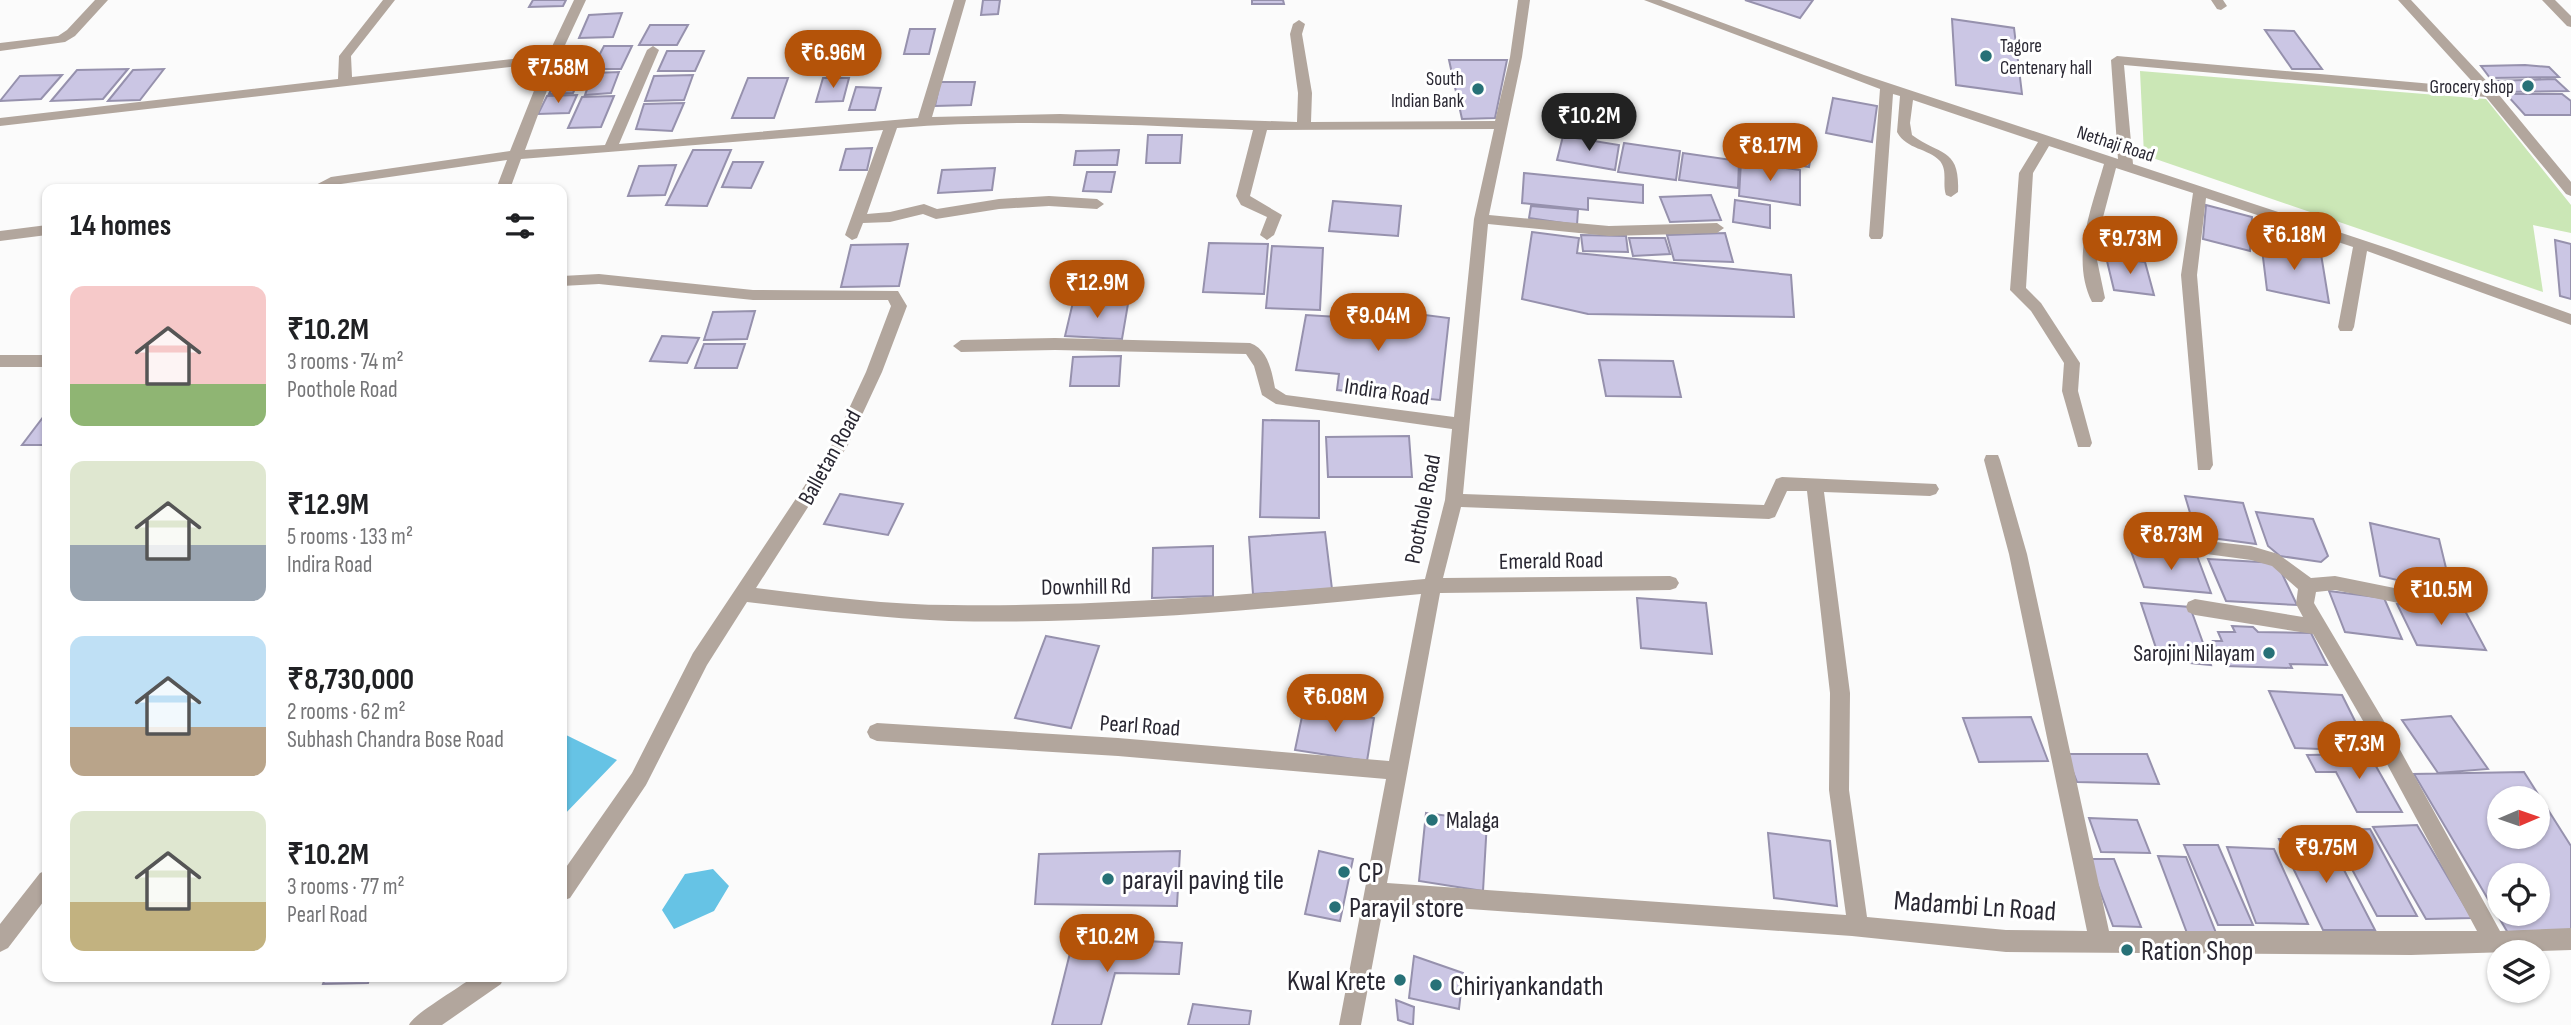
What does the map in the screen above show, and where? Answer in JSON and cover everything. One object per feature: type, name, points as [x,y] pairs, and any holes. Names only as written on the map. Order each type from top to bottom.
[{"type":"street","points":[[0,47],[61,39],[71,33],[102,0]]},
{"type":"street","points":[[345,83],[345,56],[389,0]]},
{"type":"street","points":[[505,184],[552,58],[580,0]]},
{"type":"street","points":[[924,122],[960,0]]},
{"type":"street","name":"Poothole Road","points":[[1350,1025],[1432,586],[1454,500],[1481,219],[1516,57],[1524,0]]},
{"type":"street","name":"Nethaji Road","points":[[1650,0],[1907,94],[2361,244],[2571,320]]},
{"type":"street","points":[[2404,0],[2490,93],[2571,191]]},
{"type":"street","points":[[2548,0],[2571,23]]},
{"type":"street","points":[[1299,24],[1296,34],[1305,93],[1304,126]]},
{"type":"street","points":[[610,149],[653,50]]},
{"type":"street","points":[[0,122],[552,58]]},
{"type":"street","points":[[2097,298],[2090,260],[2090,240],[2118,164],[2117,60],[2490,93]]},
{"type":"street","points":[[1876,236],[1887,87]]},
{"type":"street","points":[[1907,94],[1902,132],[1914,144],[1945,158],[1952,172],[1951,192]]},
{"type":"street","points":[[325,184],[514,155],[924,122],[1047,118],[1261,126],[1500,125]]},
{"type":"street","points":[[852,235],[891,126]]},
{"type":"street","points":[[1261,126],[1242,196],[1245,202],[1275,215],[1267,235]]},
{"type":"street","points":[[2046,140],[2026,173],[2018,290],[2036,307],[2072,363],[2070,391],[2084,443]]},
{"type":"street","points":[[2200,192],[2189,275],[2204,465]]},
{"type":"street","points":[[859,219],[890,217],[924,209],[936,214],[1024,203],[1097,204]]},
{"type":"street","points":[[1481,219],[1609,231],[1717,228]]},
{"type":"street","points":[[0,236],[42,231]]},
{"type":"street","points":[[2346,327],[2361,244]]},
{"type":"street","name":"Balletan Road","points":[[567,281],[599,279],[753,295],[893,295],[899,306],[874,372],[840,445],[700,659],[639,779],[567,884]]},
{"type":"street","name":"Indira Road","points":[[961,346],[1055,344],[1250,349],[1262,365],[1269,391],[1282,400],[1461,424]]},
{"type":"street","points":[[0,361],[42,361]]},
{"type":"street","points":[[1992,460],[2018,554],[2100,941]]},
{"type":"street","points":[[1454,500],[1769,512],[1782,484],[1930,489]]},
{"type":"street","points":[[1815,485],[1840,693],[1839,790],[1858,927]]},
{"type":"street","points":[[2190,547],[2251,553],[2278,561],[2308,586],[2335,583],[2423,600]]},
{"type":"street","name":"Emerald Road","points":[[1432,586],[1670,583]]},
{"type":"street","name":"Downhill Rd","points":[[742,594],[872,609],[950,613],[1073,612],[1243,603],[1432,586]]},
{"type":"street","points":[[2308,586],[2305,604],[2381,734],[2493,940]]},
{"type":"street","points":[[2194,607],[2319,627]]},
{"type":"street","name":"Pearl Road","points":[[877,732],[1118,747],[1399,771]]},
{"type":"street","points":[[0,941],[42,886]]},
{"type":"street","name":"Madambi Ln Road","points":[[1376,892],[1858,927],[2006,941],[2411,944],[2487,940]]},
{"type":"street","name":"Madambi Ln Road","points":[[2493,940],[2571,939]]},
{"type":"street","points":[[420,1025],[452,1007],[485,982]]},
{"type":"green space","points":[[2140,71],[2486,99],[2571,205],[2571,233],[2533,225],[2543,292],[2144,155]]},
{"type":"water","points":[[567,735],[617,760],[567,812]]},
{"type":"water","points":[[713,869],[729,886],[714,911],[674,929],[662,910],[685,874]]},
{"type":"building","points":[[533,0],[566,0],[563,6],[529,7]]},
{"type":"building","points":[[983,0],[1000,0],[998,14],[981,15]]},
{"type":"building","points":[[1252,0],[1283,0],[1284,4],[1252,4]]},
{"type":"building","points":[[1745,0],[1813,0],[1800,18]]},
{"type":"building","points":[[622,13],[613,37],[579,38],[589,15]]},
{"type":"building","name":"Tagore Centenary hall","points":[[1952,19],[2014,28],[2022,94],[1956,85]]},
{"type":"building","points":[[650,25],[688,25],[677,45],[639,45]]},
{"type":"building","points":[[910,29],[935,29],[929,54],[904,54]]},
{"type":"building","points":[[2265,30],[2294,31],[2322,69],[2292,69]]},
{"type":"building","points":[[604,46],[632,46],[621,69],[592,69]]},
{"type":"building","points":[[667,51],[704,51],[695,71],[658,71]]},
{"type":"building","name":"South Indian Bank","points":[[1449,60],[1507,60],[1495,118],[1462,119]]},
{"type":"building","name":"Grocery shop","points":[[2481,66],[2549,67],[2559,77],[2490,78]]},
{"type":"building","points":[[128,69],[103,99],[51,101],[77,70]]},
{"type":"building","points":[[164,69],[140,100],[108,101],[133,70]]},
{"type":"building","points":[[583,72],[573,93],[549,94],[559,73]]},
{"type":"building","points":[[619,72],[611,93],[585,95],[593,73]]},
{"type":"building","points":[[62,75],[41,99],[0,101],[20,76]]},
{"type":"building","points":[[693,75],[684,100],[645,101],[654,76]]},
{"type":"building","points":[[748,78],[788,78],[774,118],[732,118]]},
{"type":"building","points":[[823,78],[849,78],[843,101],[816,102]]},
{"type":"building","name":"Grocery shop","points":[[2555,79],[2568,91],[2500,92],[2490,81]]},
{"type":"building","points":[[940,82],[975,82],[971,105],[935,106]]},
{"type":"building","points":[[856,87],[881,88],[875,110],[849,110]]},
{"type":"building","points":[[2506,94],[2562,94],[2571,101],[2571,115],[2525,115]]},
{"type":"building","points":[[577,95],[569,113],[538,114],[547,96]]},
{"type":"building","points":[[614,96],[601,127],[568,128],[582,97]]},
{"type":"building","points":[[1833,98],[1877,106],[1872,142],[1826,133]]},
{"type":"building","points":[[684,103],[672,131],[636,129],[644,104]]},
{"type":"building","points":[[1148,135],[1182,135],[1180,163],[1146,163]]},
{"type":"building","points":[[1563,136],[1619,145],[1615,170],[1557,160]]},
{"type":"building","points":[[1624,143],[1680,151],[1676,180],[1618,172]]},
{"type":"building","points":[[1778,143],[1812,149],[1809,167],[1776,161]]},
{"type":"building","points":[[872,148],[867,170],[840,170],[846,149]]},
{"type":"building","points":[[693,150],[731,150],[707,206],[666,205]]},
{"type":"building","points":[[1119,150],[1117,165],[1074,165],[1076,151]]},
{"type":"building","points":[[1683,153],[1739,161],[1738,188],[1679,180]]},
{"type":"building","points":[[733,162],[763,162],[751,188],[722,187]]},
{"type":"building","points":[[1741,162],[1800,170],[1800,205],[1739,196]]},
{"type":"building","points":[[676,165],[665,195],[628,196],[639,166]]},
{"type":"building","points":[[995,168],[992,190],[938,193],[942,170]]},
{"type":"building","points":[[1087,172],[1115,172],[1111,192],[1083,191]]},
{"type":"building","points":[[1524,173],[1643,185],[1643,203],[1588,198],[1588,210],[1522,203]]},
{"type":"building","points":[[1711,195],[1721,220],[1670,222],[1660,197]]},
{"type":"building","points":[[1735,200],[1770,205],[1770,228],[1733,222]]},
{"type":"building","points":[[1333,201],[1401,206],[1398,236],[1329,231]]},
{"type":"building","points":[[2206,205],[2252,217],[2250,251],[2203,239]]},
{"type":"building","points":[[1531,206],[1578,210],[1577,225],[1529,218]]},
{"type":"building","points":[[1532,232],[1579,238],[1577,253],[1791,275],[1794,317],[1588,314],[1522,299]]},
{"type":"building","points":[[1725,233],[1733,262],[1674,260],[1667,235]]},
{"type":"building","points":[[1581,235],[1626,236],[1628,252],[1583,251]]},
{"type":"building","points":[[1629,238],[1665,238],[1670,254],[1633,256]]},
{"type":"building","points":[[2555,240],[2571,244],[2571,299],[2560,296]]},
{"type":"building","points":[[2261,241],[2321,254],[2329,303],[2267,290]]},
{"type":"building","points":[[1209,243],[1268,244],[1264,294],[1203,292]]},
{"type":"building","points":[[908,244],[899,286],[841,287],[851,245]]},
{"type":"building","points":[[1272,246],[1323,248],[1320,310],[1266,308]]},
{"type":"building","points":[[2106,257],[2145,262],[2154,295],[2114,290]]},
{"type":"building","points":[[1073,302],[1128,304],[1122,339],[1065,336]]},
{"type":"building","points":[[1378,309],[1449,318],[1440,400],[1337,390],[1339,374],[1296,370],[1306,315],[1372,319]]},
{"type":"building","points":[[755,311],[747,339],[704,340],[713,312]]},
{"type":"building","points":[[662,336],[699,338],[687,363],[650,361]]},
{"type":"building","points":[[704,344],[745,344],[737,368],[695,368]]},
{"type":"building","points":[[1121,356],[1119,386],[1070,386],[1073,357]]},
{"type":"building","points":[[1599,360],[1673,361],[1681,397],[1606,396]]},
{"type":"building","points":[[42,419],[42,445],[22,445]]},
{"type":"building","points":[[1263,420],[1319,421],[1319,518],[1260,517]]},
{"type":"building","points":[[1409,436],[1412,477],[1328,477],[1326,437]]},
{"type":"building","points":[[840,494],[903,504],[888,535],[824,524]]},
{"type":"building","points":[[2185,496],[2243,503],[2256,544],[2197,536]]},
{"type":"building","points":[[2256,512],[2313,519],[2328,556],[2321,562],[2280,556],[2268,546]]},
{"type":"building","points":[[2370,523],[2439,539],[2452,593],[2380,576]]},
{"type":"building","points":[[1325,532],[1332,589],[1253,594],[1249,537]]},
{"type":"building","points":[[1213,546],[1213,596],[1152,598],[1153,548]]},
{"type":"building","points":[[2131,551],[2197,556],[2211,593],[2144,587]]},
{"type":"building","points":[[2208,559],[2277,563],[2297,605],[2226,601]]},
{"type":"building","points":[[2329,591],[2384,598],[2402,639],[2345,632]]},
{"type":"building","points":[[1637,598],[1706,603],[1712,654],[1641,648]]},
{"type":"building","points":[[2141,603],[2190,607],[2211,665],[2160,660]]},
{"type":"building","points":[[2397,604],[2464,609],[2486,650],[2417,645]]},
{"type":"building","name":"Sarojini Nilayam","points":[[2232,626],[2253,627],[2258,632],[2311,633],[2327,665],[2290,664],[2292,668],[2225,666],[2213,641],[2222,641],[2218,632],[2235,632]]},
{"type":"building","points":[[1046,636],[1099,646],[1071,728],[1015,718]]},
{"type":"building","points":[[2269,691],[2342,695],[2370,751],[2295,748]]},
{"type":"building","points":[[1304,707],[1374,718],[1367,761],[1295,750]]},
{"type":"building","points":[[2451,716],[2488,769],[2438,773],[2402,720]]},
{"type":"building","points":[[2031,717],[2048,761],[1979,762],[1963,718]]},
{"type":"building","points":[[2066,754],[2147,754],[2159,784],[2077,782]]},
{"type":"building","points":[[2369,754],[2402,812],[2357,812],[2336,772],[2316,772],[2307,755]]},
{"type":"building","points":[[2524,772],[2533,786],[2487,786],[2487,849],[2550,849],[2550,813],[2571,846],[2571,932],[2508,933],[2504,926],[2550,926],[2550,863],[2487,863],[2487,897],[2414,774]]},
{"type":"building","points":[[1426,813],[1487,821],[1483,891],[1419,881]]},
{"type":"building","points":[[2089,818],[2137,820],[2150,853],[2101,852]]},
{"type":"building","points":[[2417,825],[2472,918],[2426,919],[2373,827]]},
{"type":"building","points":[[2370,829],[2417,916],[2377,916],[2331,830]]},
{"type":"building","points":[[1768,833],[1830,841],[1837,906],[1774,898]]},
{"type":"building","points":[[2279,839],[2328,839],[2375,930],[2323,930]]},
{"type":"building","points":[[2184,845],[2218,845],[2253,925],[2218,925]]},
{"type":"building","points":[[2227,847],[2274,849],[2308,924],[2256,923]]},
{"type":"building","name":"parayil paving tile","points":[[1180,851],[1177,906],[1035,904],[1039,854]]},
{"type":"building","points":[[1319,851],[1353,859],[1340,921],[1305,914]]},
{"type":"building","points":[[2158,856],[2186,857],[2216,933],[2187,933]]},
{"type":"building","points":[[2088,859],[2114,859],[2141,927],[2113,926]]},
{"type":"building","points":[[1074,937],[1182,943],[1179,974],[1115,973],[1101,1025],[1052,1025]]},
{"type":"building","name":"Chiriyankandath","points":[[1414,956],[1463,973],[1459,1009],[1409,998]]},
{"type":"building","points":[[324,982],[368,982],[368,983],[323,984]]},
{"type":"building","points":[[1396,1000],[1414,1007],[1413,1025],[1398,1020]]},
{"type":"building","points":[[1193,1004],[1251,1011],[1249,1025],[1188,1025]]},
{"type":"place","name":"Tagore Centenary hall","points":[[1986,56]]},
{"type":"place","name":"Grocery shop","points":[[2528,86]]},
{"type":"place","name":"South Indian Bank","points":[[1478,89]]},
{"type":"place","name":"Sarojini Nilayam","points":[[2269,653]]},
{"type":"place","name":"Malaga","points":[[1432,820]]},
{"type":"place","name":"CP","points":[[1344,872]]},
{"type":"place","name":"parayil paving tile","points":[[1108,879]]},
{"type":"place","name":"Parayil store","points":[[1335,907]]},
{"type":"place","name":"Ration Shop","points":[[2127,950]]},
{"type":"place","name":"Kwal Krete","points":[[1400,980]]},
{"type":"place","name":"Chiriyankandath","points":[[1436,985]]}]
